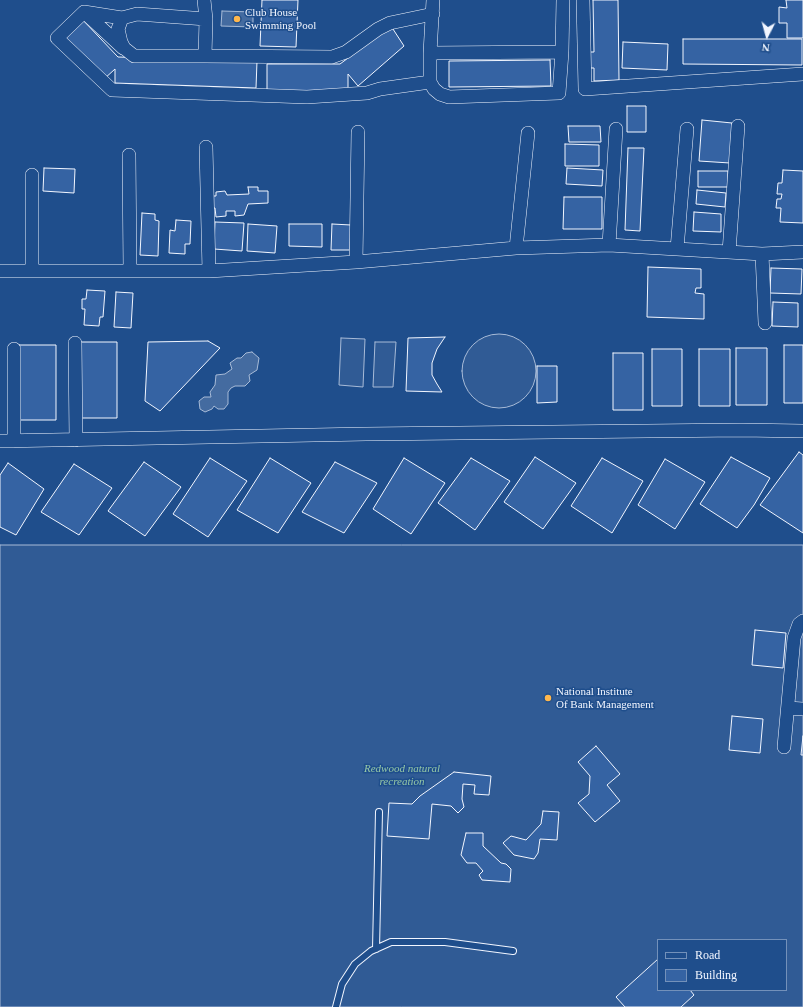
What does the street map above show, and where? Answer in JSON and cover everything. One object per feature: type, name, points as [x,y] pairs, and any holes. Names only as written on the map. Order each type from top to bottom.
[{"type":"street","points":[[204,0],[206,19],[205,56]]},
{"type":"street","points":[[433,0],[430,82],[434,89],[440,94],[449,97],[559,93],[562,52],[563,0]]},
{"type":"street","points":[[583,0],[585,89],[803,74]]},
{"type":"street","points":[[84,12],[122,18],[137,14],[206,19]]},
{"type":"street","points":[[84,12],[134,56],[332,57],[346,52],[378,29],[390,23],[433,14]]},
{"type":"street","points":[[84,12],[57,38],[112,90],[307,97],[367,93],[380,89],[430,82]]},
{"type":"street","points":[[122,18],[118,29],[121,42],[125,49]]},
{"type":"street","points":[[430,53],[562,52]]},
{"type":"street","points":[[729,252],[738,126]]},
{"type":"street","points":[[609,245],[616,129]]},
{"type":"street","points":[[677,249],[687,129]]},
{"type":"street","points":[[356,262],[358,132]]},
{"type":"street","points":[[516,248],[528,133]]},
{"type":"street","points":[[206,147],[209,271]]},
{"type":"street","points":[[129,154],[130,271]]},
{"type":"street","points":[[32,175],[32,271]]},
{"type":"street","points":[[0,271],[209,271],[356,262],[516,248],[609,245],[762,254],[803,252]]},
{"type":"street","points":[[762,254],[765,323]]},
{"type":"street","points":[[75,343],[76,440]]},
{"type":"street","points":[[14,349],[14,441]]},
{"type":"street","points":[[0,441],[374,434],[741,430],[803,431]]},
{"type":"street","points":[[784,747],[794,638],[799,624],[803,621]]},
{"type":"street","points":[[788,708],[803,709]]},
{"type":"lane","points":[[376,949],[379,812]]},
{"type":"lane","points":[[336,1007],[342,984],[355,964],[371,951],[391,942],[445,942],[514,951]]},
{"type":"shaded area","name":"Club House Swimming Pool","points":[[222,11],[253,12],[253,27],[221,26]]},
{"type":"shaded area","points":[[499,334],[520,340],[530,350],[536,371],[530,392],[520,402],[499,408],[478,402],[468,392],[462,371],[468,350],[478,340]]},
{"type":"shaded area","points":[[341,338],[365,339],[363,387],[339,385]]},
{"type":"shaded area","points":[[375,342],[396,342],[393,387],[373,387]]},
{"type":"shaded area","points":[[252,352],[259,358],[257,370],[249,375],[250,381],[245,386],[235,386],[231,388],[228,392],[228,404],[224,409],[218,409],[214,406],[212,409],[205,412],[200,409],[199,401],[204,397],[211,397],[210,392],[215,385],[216,375],[225,374],[232,369],[230,363],[237,358],[241,358],[246,353]]},
{"type":"shaded area","name":"Redwood natural recreation","points":[[0,545],[803,545],[803,1007],[0,1007]]},
{"type":"building","points":[[262,0],[298,0],[296,47],[260,46]]},
{"type":"building","points":[[593,0],[618,0],[619,80],[594,81],[594,68],[587,68],[586,52],[594,52]]},
{"type":"building","points":[[786,0],[803,0],[803,38],[787,38],[787,23],[779,23],[779,7],[787,8]]},
{"type":"building","points":[[81,18],[118,57],[257,61],[256,88],[115,83],[115,69],[103,80],[61,37]]},
{"type":"building","points":[[391,26],[404,46],[358,86],[348,74],[348,92],[267,91],[267,64],[340,64]]},
{"type":"building","points":[[683,39],[802,39],[802,65],[683,64]]},
{"type":"building","points":[[623,42],[668,44],[667,70],[622,68]]},
{"type":"building","points":[[550,60],[551,86],[449,87],[449,61]]},
{"type":"building","points":[[627,106],[646,106],[646,132],[627,132]]},
{"type":"building","points":[[702,120],[732,123],[730,163],[699,161]]},
{"type":"building","points":[[568,126],[600,126],[601,142],[569,142]]},
{"type":"building","points":[[565,144],[599,145],[599,166],[565,166]]},
{"type":"building","points":[[628,148],[644,148],[640,231],[625,230]]},
{"type":"building","points":[[44,168],[75,169],[74,193],[43,191]]},
{"type":"building","points":[[567,168],[603,170],[602,186],[566,184]]},
{"type":"building","points":[[783,170],[803,171],[803,223],[780,222],[781,208],[776,208],[777,199],[781,199],[782,194],[777,194],[778,183],[782,183]]},
{"type":"building","points":[[698,171],[728,171],[728,187],[698,187]]},
{"type":"building","points":[[248,187],[258,187],[258,191],[268,191],[268,203],[248,204],[244,215],[235,216],[235,211],[226,211],[226,216],[216,217],[215,208],[211,208],[210,196],[216,196],[216,192],[225,191],[227,195],[249,194]]},
{"type":"building","points":[[697,190],[726,193],[725,207],[696,204]]},
{"type":"building","points":[[564,197],[602,197],[602,229],[563,229]]},
{"type":"building","points":[[694,212],[721,214],[721,232],[693,231]]},
{"type":"building","points":[[142,213],[155,214],[155,220],[159,221],[158,256],[140,255]]},
{"type":"building","points":[[176,220],[191,221],[190,244],[185,244],[185,254],[169,253],[170,230],[175,231]]},
{"type":"building","points":[[215,222],[244,223],[242,251],[214,249]]},
{"type":"building","points":[[248,224],[277,226],[275,253],[247,251]]},
{"type":"building","points":[[289,224],[322,224],[322,247],[289,246]]},
{"type":"building","points":[[332,224],[351,225],[350,250],[331,250]]},
{"type":"building","points":[[648,267],[701,269],[701,288],[696,288],[695,293],[704,294],[704,319],[647,317]]},
{"type":"building","points":[[771,268],[802,269],[801,294],[770,293]]},
{"type":"building","points":[[87,290],[105,291],[103,317],[100,317],[99,326],[84,325],[85,309],[82,309],[82,299],[86,299]]},
{"type":"building","points":[[116,292],[133,293],[131,328],[114,327]]},
{"type":"building","points":[[773,302],[798,303],[798,327],[772,326]]},
{"type":"building","points":[[445,337],[437,349],[432,363],[432,375],[442,392],[406,391],[408,338]]},
{"type":"building","points":[[208,341],[220,348],[160,411],[145,401],[148,342]]},
{"type":"building","points":[[80,342],[117,342],[117,418],[80,418]]},
{"type":"building","points":[[19,345],[56,345],[56,420],[19,420]]},
{"type":"building","points":[[784,345],[803,345],[803,403],[784,403]]},
{"type":"building","points":[[736,348],[767,348],[767,405],[736,405]]},
{"type":"building","points":[[652,349],[682,349],[682,406],[652,406]]},
{"type":"building","points":[[699,349],[730,349],[730,406],[699,406]]},
{"type":"building","points":[[613,353],[643,353],[643,410],[613,410]]},
{"type":"building","points":[[537,366],[557,366],[557,402],[537,403]]},
{"type":"building","points":[[799,452],[803,455],[803,533],[760,505]]},
{"type":"building","points":[[535,457],[576,483],[543,529],[504,502]]},
{"type":"building","points":[[731,457],[770,478],[754,505],[737,528],[700,504]]},
{"type":"building","points":[[210,458],[247,481],[208,537],[173,514]]},
{"type":"building","points":[[270,458],[311,483],[278,533],[237,510]]},
{"type":"building","points":[[404,458],[445,483],[411,534],[373,509]]},
{"type":"building","points":[[471,458],[510,481],[475,530],[438,503]]},
{"type":"building","points":[[602,458],[643,481],[612,533],[571,506]]},
{"type":"building","points":[[665,459],[705,482],[675,529],[638,505]]},
{"type":"building","points":[[144,462],[181,487],[145,536],[108,511]]},
{"type":"building","points":[[335,462],[377,483],[344,533],[302,512]]},
{"type":"building","points":[[8,463],[44,489],[16,535],[0,527],[0,475]]},
{"type":"building","points":[[74,464],[112,488],[79,535],[41,512]]},
{"type":"building","points":[[755,630],[786,633],[783,668],[752,665]]},
{"type":"building","points":[[732,716],[763,719],[760,753],[729,750]]},
{"type":"building","points":[[803,736],[803,755],[801,755]]},
{"type":"building","points":[[596,746],[620,774],[607,785],[620,801],[595,822],[578,803],[589,794],[590,776],[578,762]]},
{"type":"building","points":[[454,772],[491,776],[489,795],[474,794],[475,785],[463,784],[462,799],[464,807],[458,813],[451,806],[432,804],[429,839],[387,836],[389,803],[412,804],[420,796]]},
{"type":"building","points":[[543,811],[559,812],[557,840],[540,839],[538,853],[534,859],[514,855],[503,843],[511,836],[526,840],[541,824]]},
{"type":"building","points":[[466,833],[483,833],[483,846],[501,863],[506,864],[511,869],[510,882],[482,880],[479,875],[483,871],[476,863],[467,863],[461,855]]},
{"type":"building","points":[[657,960],[657,991],[691,991],[694,995],[681,1007],[625,1007],[616,997]]},
{"type":"place","name":"Club House Swimming Pool","points":[[237,19]]},
{"type":"place","name":"National Institute Of Bank Management","points":[[548,698]]}]
